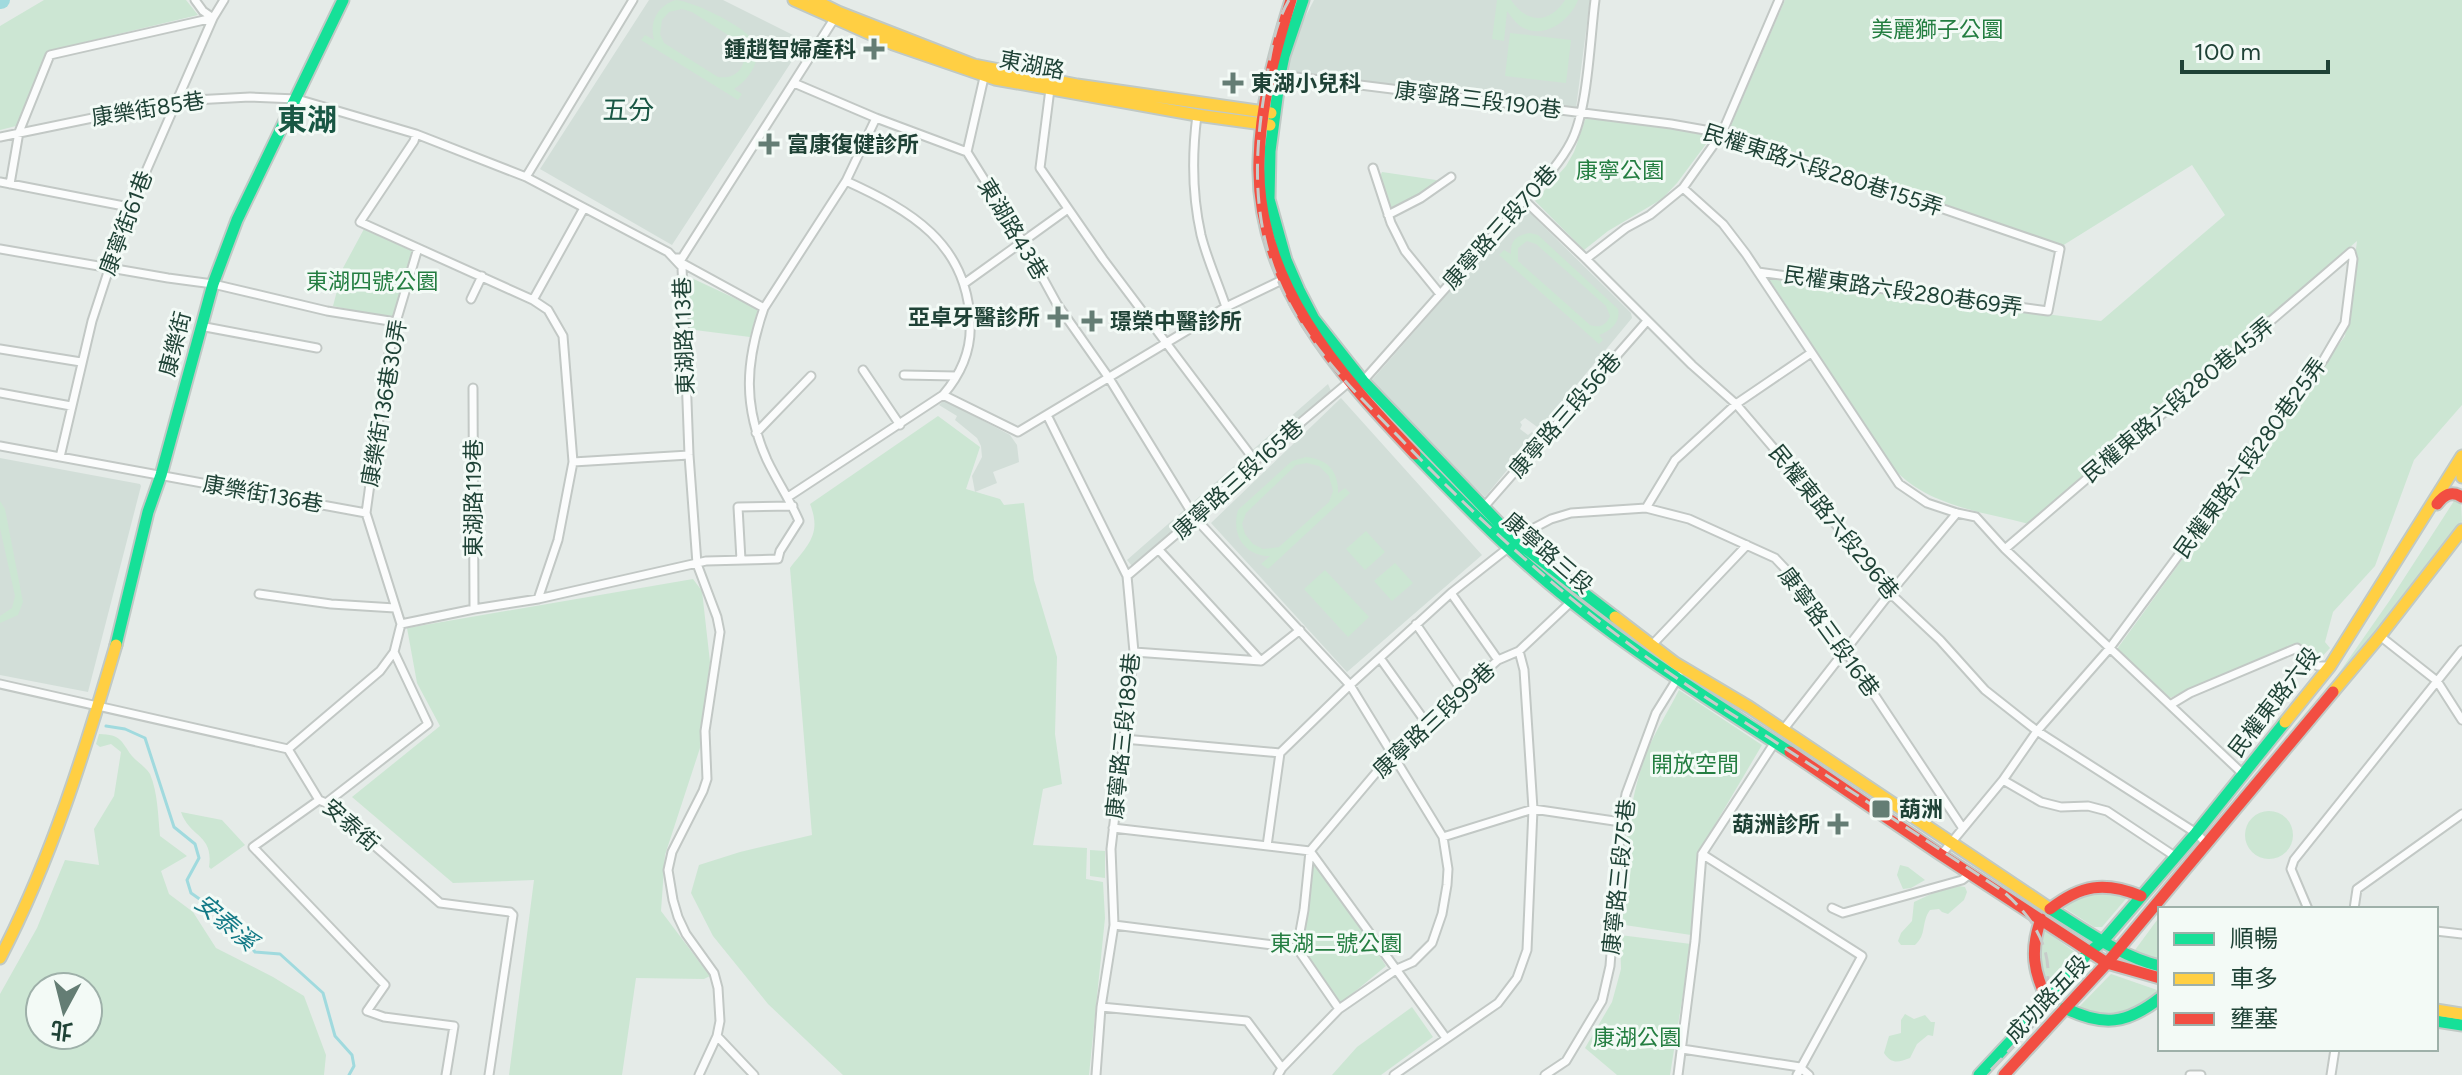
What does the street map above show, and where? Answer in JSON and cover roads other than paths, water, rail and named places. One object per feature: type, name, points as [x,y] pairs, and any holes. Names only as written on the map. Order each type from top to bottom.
[{"type":"main road","name":"康樂街","points":[[0,958],[23,914],[90,730],[118,639],[148,512],[213,284],[237,220],[343,0]]},
{"type":"main road","name":"東湖路","points":[[794,0],[834,19],[985,72],[1050,89],[1197,115],[1269,119]]},
{"type":"main road","name":"東湖路","points":[[814,0],[985,72],[1269,119]]},
{"type":"main road","name":"康寧路三段","points":[[1291,0],[1273,55],[1269,199],[1286,260],[1314,319],[1363,381],[1483,508],[1512,545],[1652,645],[1680,674],[1783,730],[2050,909],[2103,941],[2158,966]]},
{"type":"main road","name":"康寧路三段","points":[[1303,0],[1284,56],[1258,160],[1258,189],[1263,219],[1282,280],[1308,328],[1349,382],[1385,422],[1572,601],[1941,855],[2107,963],[2158,977]]},
{"type":"main road","name":"民權東路六段","points":[[2089,951],[2103,941],[2176,857],[2330,666],[2462,456]]},
{"type":"main road","points":[[2462,468],[2462,477]]},
{"type":"main road","points":[[2405,550],[2442,496],[2457,493],[2462,497]]},
{"type":"main road","points":[[2444,552],[2462,517]]},
{"type":"main road","name":"民權東路六段","points":[[2159,906],[2380,636],[2462,530]]},
{"type":"main road","points":[[2050,909],[2066,896],[2085,888],[2105,885],[2126,888],[2141,896]]},
{"type":"main road","name":"民權東路六段","points":[[2119,949],[2158,907]]},
{"type":"main road","points":[[2041,919],[2033,939],[2032,959],[2036,979],[2048,1001]]},
{"type":"main road","name":"成功路五段","points":[[2004,1075],[2119,949]]},
{"type":"main road","name":"成功路五段","points":[[1979,1075],[2048,1001],[2089,951]]},
{"type":"main road","points":[[2065,1008],[2083,1018],[2104,1022],[2126,1019],[2146,1011],[2158,1000]]},
{"type":"main road","points":[[2438,1010],[2462,1014]]},
{"type":"main road","points":[[2438,1021],[2462,1025]]},
{"type":"street","points":[[195,0],[213,18]]},
{"type":"street","name":"康寧街61巷","points":[[60,457],[81,362],[129,207],[213,18],[224,0]]},
{"type":"street","points":[[526,177],[633,0]]},
{"type":"street","name":"康寧路三段70巷","points":[[1363,381],[1555,167],[1572,140],[1581,113],[1595,0]]},
{"type":"street","points":[[1586,259],[1683,188],[1722,133],[1779,0]]},
{"type":"street","points":[[10,184],[19,132],[50,55],[213,18]]},
{"type":"street","name":"東湖路113巷","points":[[673,258],[682,258],[834,19]]},
{"type":"street","points":[[794,83],[876,118],[967,151],[985,72]]},
{"type":"street","name":"康寧路三段190巷","points":[[1280,75],[1581,113]]},
{"type":"street","points":[[1050,89],[1040,168],[1103,259],[1255,461]]},
{"type":"street","name":"康樂街85巷","points":[[0,137],[175,101],[250,97],[297,99],[416,134],[526,177],[668,252],[673,258],[764,308]]},
{"type":"street","name":"民權東路六段280巷155弄","points":[[1581,113],[1722,133],[2060,249],[2048,311]]},
{"type":"street","points":[[1197,115],[1193,146],[1194,182],[1201,234],[1226,307]]},
{"type":"street","points":[[401,624],[538,599],[706,561],[778,559],[799,521],[756,433],[750,404],[750,355],[764,308],[846,181],[876,118]]},
{"type":"street","points":[[416,134],[360,222],[533,300],[548,310],[563,336],[573,462],[558,540],[538,599]]},
{"type":"street","name":"東湖路43巷","points":[[967,151],[1057,304],[1109,378],[1195,518],[1350,685],[1443,837]]},
{"type":"street","points":[[1373,168],[1388,215],[1405,251],[1440,294]]},
{"type":"street","points":[[1388,215],[1421,198],[1451,177]]},
{"type":"street","points":[[788,497],[943,395],[961,370],[971,329],[965,283],[949,252],[934,234],[887,200],[846,181]]},
{"type":"street","points":[[0,182],[129,207]]},
{"type":"street","points":[[1683,188],[1723,224],[1899,484],[1927,503],[1976,517],[2005,549],[2243,774]]},
{"type":"street","name":"民權東路六段296巷","points":[[1524,200],[1692,365],[1736,404],[1890,593],[1940,640],[1985,690],[2037,731],[2196,833],[2207,844]]},
{"type":"street","points":[[533,300],[584,208]]},
{"type":"street","points":[[965,283],[1068,209]]},
{"type":"street","name":"康樂街136巷30弄","points":[[366,513],[386,368],[418,248]]},
{"type":"street","points":[[0,249],[213,284],[327,311],[396,322]]},
{"type":"street","name":"民權東路六段280巷45弄","points":[[2005,549],[2351,252]]},
{"type":"street","name":"民權東路六段280巷25弄","points":[[2037,731],[2109,649],[2331,347],[2345,323],[2353,259],[2351,252]]},
{"type":"street","name":"東湖路113巷","points":[[673,258],[682,267],[689,455],[697,564],[720,632],[705,731],[707,779],[672,852],[668,870],[678,917],[686,934],[714,973],[721,1004],[717,1036]]},
{"type":"street","name":"民權東路六段280巷69弄","points":[[1758,272],[2048,311]]},
{"type":"street","points":[[471,299],[482,276]]},
{"type":"street","points":[[943,395],[1018,432],[1226,307],[1282,280]]},
{"type":"street","name":"康寧路三段56巷","points":[[1483,508],[1647,321]]},
{"type":"street","points":[[200,326],[317,348]]},
{"type":"street","points":[[0,349],[81,362]]},
{"type":"street","points":[[1646,508],[1675,460],[1736,404],[1811,353]]},
{"type":"street","points":[[863,370],[900,425]]},
{"type":"street","points":[[904,375],[956,376]]},
{"type":"street","points":[[756,433],[811,376]]},
{"type":"street","name":"康寧路三段165巷","points":[[1127,576],[1349,382]]},
{"type":"street","name":"東湖路119巷","points":[[473,388],[474,609]]},
{"type":"street","points":[[0,393],[71,406]]},
{"type":"street","name":"康寧路三段189巷","points":[[1047,415],[1127,576],[1134,652],[1111,849],[1114,925],[1101,1007],[1096,1075]]},
{"type":"street","name":"康樂街136巷","points":[[0,446],[366,513]]},
{"type":"street","points":[[573,462],[689,455]]},
{"type":"street","points":[[741,560],[738,507],[793,506]]},
{"type":"street","name":"康寧路三段16巷","points":[[1280,753],[1416,624],[1532,529],[1571,513],[1646,508],[1689,519],[1775,558],[1792,576],[1846,652],[1962,827]]},
{"type":"street","points":[[0,684],[96,711],[288,749],[380,671],[394,652],[401,624],[366,513]]},
{"type":"street","points":[[1783,730],[1957,513]]},
{"type":"street","points":[[1652,645],[1747,545]]},
{"type":"street","points":[[1159,550],[1261,661]]},
{"type":"street","points":[[1451,593],[1498,660]]},
{"type":"street","points":[[259,594],[331,604],[395,608]]},
{"type":"street","name":"康寧路三段99巷","points":[[1310,851],[1391,755],[1498,660],[1519,651],[1572,601]]},
{"type":"street","points":[[1416,624],[1462,691]]},
{"type":"street","points":[[1134,652],[1261,661],[1300,630]]},
{"type":"street","points":[[2380,636],[2437,681],[2462,720]]},
{"type":"street","points":[[2170,705],[2190,693],[2297,648],[2318,666],[2330,666]]},
{"type":"street","points":[[2307,907],[2291,869],[2294,860],[2462,650]]},
{"type":"street","points":[[1394,1075],[1498,1003],[1517,978],[1527,950],[1533,809],[1524,670],[1519,651]]},
{"type":"street","points":[[394,652],[428,724],[323,802],[253,847],[385,985],[367,1011],[384,1017],[454,1026],[446,1075]]},
{"type":"street","points":[[1380,658],[1427,724]]},
{"type":"street","name":"康寧路三段75巷","points":[[1545,1075],[1566,1061],[1602,1001],[1610,966],[1626,794],[1656,713],[1680,674]]},
{"type":"street","points":[[1941,855],[2003,780],[2037,731]]},
{"type":"street","points":[[1124,739],[1280,753],[1267,846]]},
{"type":"street","points":[[1678,1075],[1702,854],[1775,742]]},
{"type":"street","name":"安泰街","points":[[288,749],[323,802],[440,903],[510,912],[513,915],[489,1075]]},
{"type":"street","points":[[2003,780],[2041,802],[2107,811],[2176,857]]},
{"type":"street","points":[[1101,1007],[1247,1021],[1280,1071],[1339,1009],[1397,969],[1413,962],[1432,943],[1442,914],[1447,885],[1443,837],[1533,809],[1621,822]]},
{"type":"street","points":[[2354,907],[2357,889],[2462,814]]},
{"type":"street","points":[[1113,828],[1310,851],[1446,1038]]},
{"type":"street","points":[[1310,851],[1297,948],[1339,1009]]},
{"type":"street","points":[[1702,854],[1862,956],[1798,1071]]},
{"type":"street","points":[[1832,908],[1843,913],[1962,880],[1970,874]]},
{"type":"street","points":[[1114,925],[1297,948]]},
{"type":"street","points":[[2438,931],[2462,934]]},
{"type":"street","points":[[699,1075],[717,1036],[754,1075]]},
{"type":"street","points":[[1682,1049],[1809,1075]]},
{"type":"street","points":[[2331,1075],[2335,1051]]},
{"type":"street","points":[[2190,1075],[2201,1075]]},
{"type":"waterway","name":"安泰溪","points":[[106,726],[125,729],[145,738],[174,827],[195,844],[199,858],[187,880],[191,893],[232,922],[255,952],[280,954],[323,993],[335,1036],[352,1055],[354,1066],[349,1075]]},
{"type":"railway","points":[[1289,0],[1278,24],[1269,63],[1257,170],[1264,237],[1278,280],[1301,324],[1347,383],[1427,466],[1485,523],[1577,603],[1673,676],[2001,890],[2027,916],[2037,931],[2048,964],[2044,999],[2030,1025],[1986,1075]]},
{"type":"place","name":"鍾趙智婦產科","points":[[874,49]]},
{"type":"place","name":"東湖小兒科","points":[[1233,83]]},
{"type":"place","name":"富康復健診所","points":[[769,144]]},
{"type":"place","name":"亞卓牙醫診所","points":[[1058,317]]},
{"type":"place","name":"璟榮中醫診所","points":[[1092,321]]},
{"type":"place","name":"葫洲","points":[[1881,809]]},
{"type":"place","name":"葫洲診所","points":[[1838,824]]},
{"type":"district","name":"五分","points":[[628,110]]},
{"type":"district","name":"東湖","points":[[307,119]]},
{"type":"park label","name":"美麗獅子公圜","points":[[1937,29]]},
{"type":"park label","name":"康寧公園","points":[[1620,170]]},
{"type":"park label","name":"東湖四號公園","points":[[372,281]]},
{"type":"park label","name":"開放空間","points":[[1695,764]]},
{"type":"park label","name":"東湖二號公園","points":[[1336,943]]},
{"type":"park label","name":"康湖公園","points":[[1637,1037]]}]
